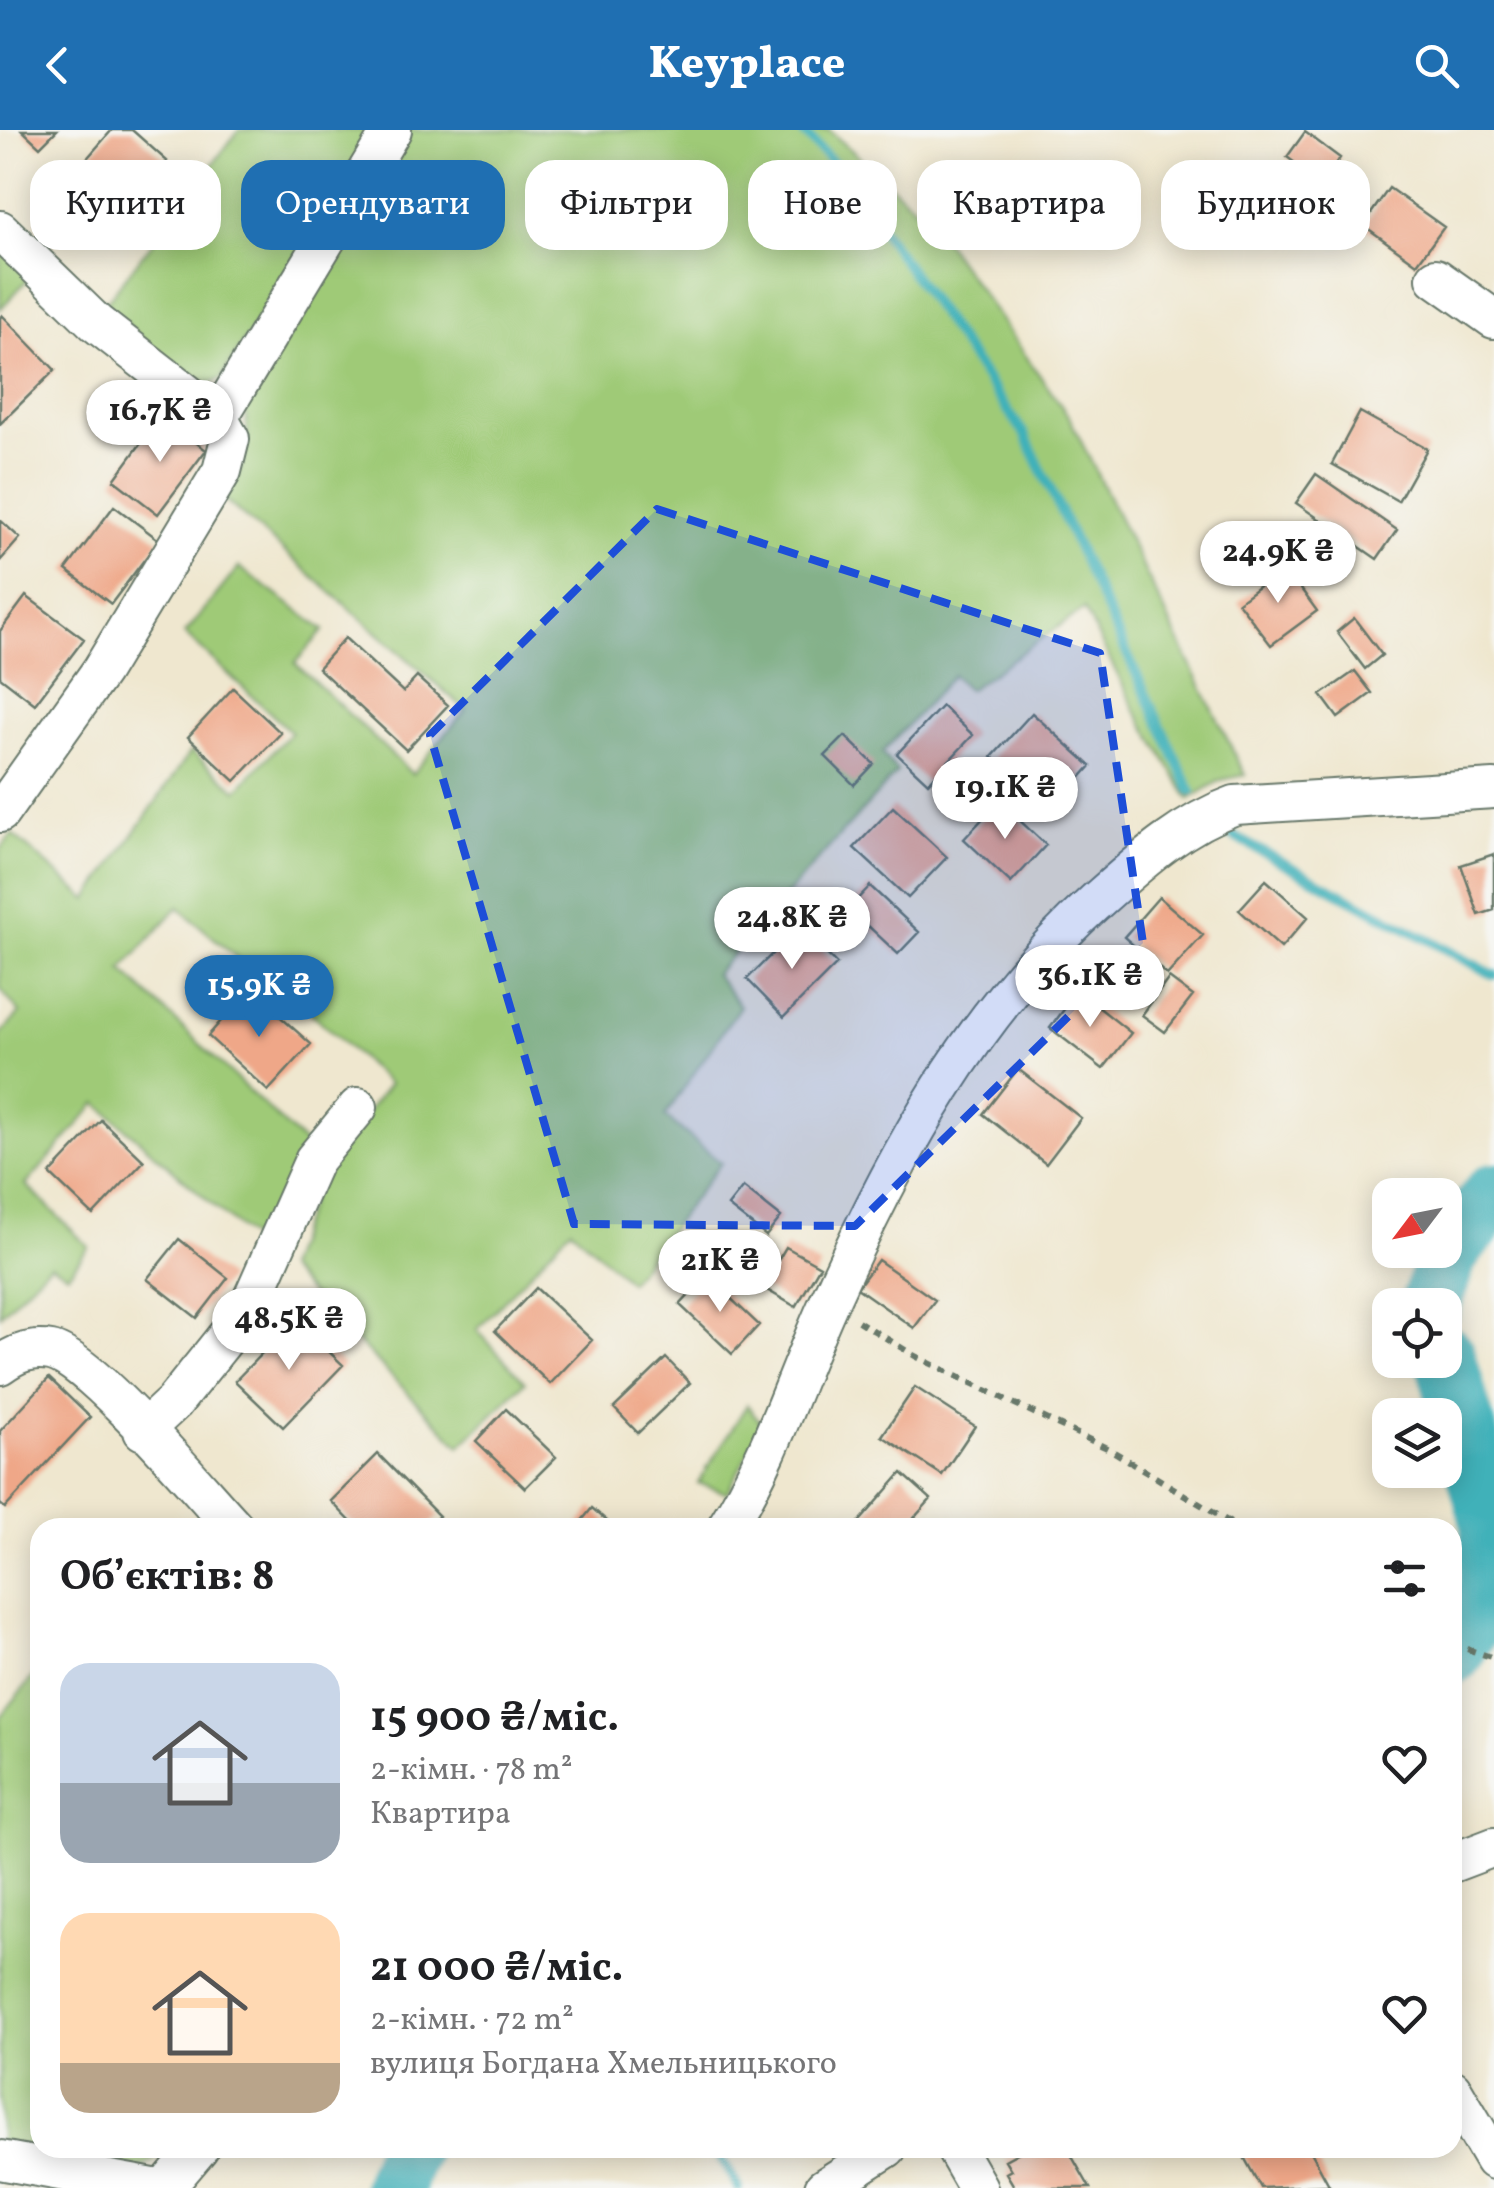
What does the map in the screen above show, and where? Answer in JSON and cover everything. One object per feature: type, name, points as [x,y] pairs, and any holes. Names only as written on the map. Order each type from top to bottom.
[{"type":"street","points":[[218,418],[392,130]]},
{"type":"street","points":[[0,230],[96,323],[218,418],[230,439],[222,471],[101,671],[0,813]]},
{"type":"street","points":[[1436,278],[1494,319]]},
{"type":"street","points":[[731,1518],[789,1408],[829,1302],[903,1153],[966,1044],[1042,951],[1196,820],[1235,806],[1494,790]]},
{"type":"street","points":[[143,1432],[174,1402],[247,1311],[314,1160],[358,1107]]},
{"type":"street","points":[[0,1365],[18,1352],[52,1351],[99,1383],[225,1518]]},
{"type":"street","points":[[1462,1859],[1494,1846]]},
{"type":"street","points":[[1462,2106],[1494,2160]]},
{"type":"street","points":[[165,2188],[190,2158]]},
{"type":"street","points":[[824,2188],[871,2158]]},
{"type":"street","points":[[961,2158],[978,2188]]},
{"type":"street","points":[[0,2160],[153,2188]]},
{"type":"path","points":[[829,1302],[915,1356],[1111,1450],[1223,1518]]},
{"type":"path","points":[[1462,1647],[1494,1658]]},
{"type":"highlighted area","points":[[657,509],[1100,653],[1143,943],[855,1226],[574,1224],[430,735]]},
{"type":"green space","points":[[239,130],[378,130],[359,160],[241,160],[241,250],[302,250],[221,379],[207,385],[179,373],[104,305],[146,250],[221,250],[221,160],[216,160]]},
{"type":"green space","points":[[403,130],[829,130],[862,160],[748,160],[748,250],[897,250],[897,191],[917,209],[917,250],[951,250],[1069,417],[1245,775],[1221,780],[1189,799],[1136,711],[1084,609],[968,690],[953,675],[882,753],[897,772],[715,974],[740,1006],[665,1116],[721,1163],[629,1282],[571,1228],[477,1330],[525,1382],[460,1446],[286,1269],[321,1169],[389,1084],[278,983],[265,982],[178,907],[122,970],[308,1147],[264,1250],[97,1103],[26,1185],[89,1247],[68,1274],[50,1264],[0,1315],[0,1035],[20,1013],[0,989],[0,850],[12,834],[88,900],[191,751],[237,790],[291,732],[185,634],[239,567],[324,630],[295,663],[412,774],[466,710],[224,499],[239,473],[246,447],[246,419],[239,390],[327,250],[505,250],[505,160],[384,160]]},
{"type":"green space","points":[[0,249],[30,277],[0,309]]},
{"type":"green space","points":[[747,1405],[763,1425],[727,1493],[698,1483]]},
{"type":"green space","points":[[30,1680],[30,2151],[0,2146],[0,1718]]},
{"type":"green space","points":[[70,2158],[157,2158],[139,2170]]},
{"type":"building","points":[[22,130],[57,130],[40,147]]},
{"type":"building","points":[[112,130],[132,130],[166,160],[86,160]]},
{"type":"building","points":[[1305,132],[1340,158],[1291,160],[1287,157]]},
{"type":"building","points":[[1389,188],[1444,227],[1417,264],[1370,230],[1370,215]]},
{"type":"building","points":[[2,315],[55,370],[0,424],[0,318]]},
{"type":"building","points":[[1360,412],[1427,449],[1398,501],[1332,464]]},
{"type":"building","points":[[161,416],[206,450],[158,514],[114,480]]},
{"type":"building","points":[[1316,474],[1397,530],[1377,559],[1296,503]]},
{"type":"building","points":[[114,506],[159,540],[111,604],[66,570]]},
{"type":"building","points":[[0,520],[20,538],[0,561]]},
{"type":"building","points":[[1285,567],[1317,611],[1271,645],[1238,602]]},
{"type":"building","points":[[26,596],[84,639],[35,704],[0,677],[0,631]]},
{"type":"building","points":[[1354,618],[1382,655],[1365,669],[1337,632]]},
{"type":"building","points":[[345,638],[403,692],[417,677],[448,705],[406,750],[318,668]]},
{"type":"building","points":[[1355,671],[1372,693],[1338,718],[1321,695]]},
{"type":"building","points":[[233,688],[281,733],[235,781],[188,737]]},
{"type":"building","points":[[942,706],[973,735],[928,783],[897,754]]},
{"type":"building","points":[[1032,713],[1091,766],[1051,811],[992,757]]},
{"type":"building","points":[[845,736],[874,764],[854,785],[825,756]]},
{"type":"building","points":[[999,801],[1046,845],[1011,883],[964,839]]},
{"type":"building","points":[[893,807],[947,857],[908,898],[854,848]]},
{"type":"building","points":[[1494,854],[1494,910],[1479,915],[1461,865]]},
{"type":"building","points":[[1266,880],[1308,917],[1281,948],[1239,910]]},
{"type":"building","points":[[870,886],[919,932],[898,954],[849,908]]},
{"type":"building","points":[[1159,897],[1203,935],[1167,975],[1124,937]]},
{"type":"building","points":[[799,927],[837,964],[784,1017],[747,979]]},
{"type":"building","points":[[1109,954],[1140,978],[1123,1001],[1091,977]]},
{"type":"building","points":[[1169,978],[1193,996],[1165,1032],[1142,1015]]},
{"type":"building","points":[[249,989],[311,1044],[268,1091],[208,1036]]},
{"type":"building","points":[[1078,991],[1131,1033],[1103,1069],[1050,1028]]},
{"type":"building","points":[[1018,1069],[1081,1118],[1046,1164],[983,1114]]},
{"type":"building","points":[[101,1120],[144,1161],[93,1215],[50,1174]]},
{"type":"building","points":[[743,1187],[781,1217],[766,1236],[728,1206]]},
{"type":"building","points":[[179,1239],[228,1278],[197,1318],[147,1279]]},
{"type":"building","points":[[786,1247],[820,1266],[796,1307],[762,1287]]},
{"type":"building","points":[[878,1260],[935,1300],[914,1328],[857,1288]]},
{"type":"building","points":[[707,1276],[759,1325],[732,1354],[680,1305]]},
{"type":"building","points":[[536,1288],[592,1340],[550,1384],[495,1331]]},
{"type":"building","points":[[295,1319],[343,1365],[283,1427],[235,1381]]},
{"type":"building","points":[[666,1358],[690,1383],[638,1433],[614,1408]]},
{"type":"building","points":[[49,1378],[90,1417],[5,1508],[0,1504],[0,1431]]},
{"type":"building","points":[[915,1387],[975,1426],[942,1475],[882,1436]]},
{"type":"building","points":[[506,1409],[556,1457],[525,1488],[476,1441]]},
{"type":"building","points":[[378,1454],[439,1516],[347,1518],[331,1501]]},
{"type":"building","points":[[902,1473],[931,1499],[914,1518],[863,1518]]},
{"type":"building","points":[[592,1508],[604,1518],[584,1518]]},
{"type":"building","points":[[1073,2158],[1090,2188],[1015,2188],[1006,2173],[1011,2170],[1005,2160]]},
{"type":"building","points":[[1244,2158],[1314,2158],[1329,2185],[1261,2188]]},
{"type":"waterway","points":[[801,130],[840,170],[1025,435],[1191,791]]},
{"type":"waterway","points":[[1212,825],[1494,975]]},
{"type":"waterway","points":[[1436,1288],[1447,1255],[1494,1194]]},
{"type":"waterway","points":[[1451,1378],[1492,1525],[1489,1592],[1462,1637]]},
{"type":"waterway","points":[[393,2188],[404,2158]]},
{"type":"waterway","points":[[721,2158],[739,2188]]}]
